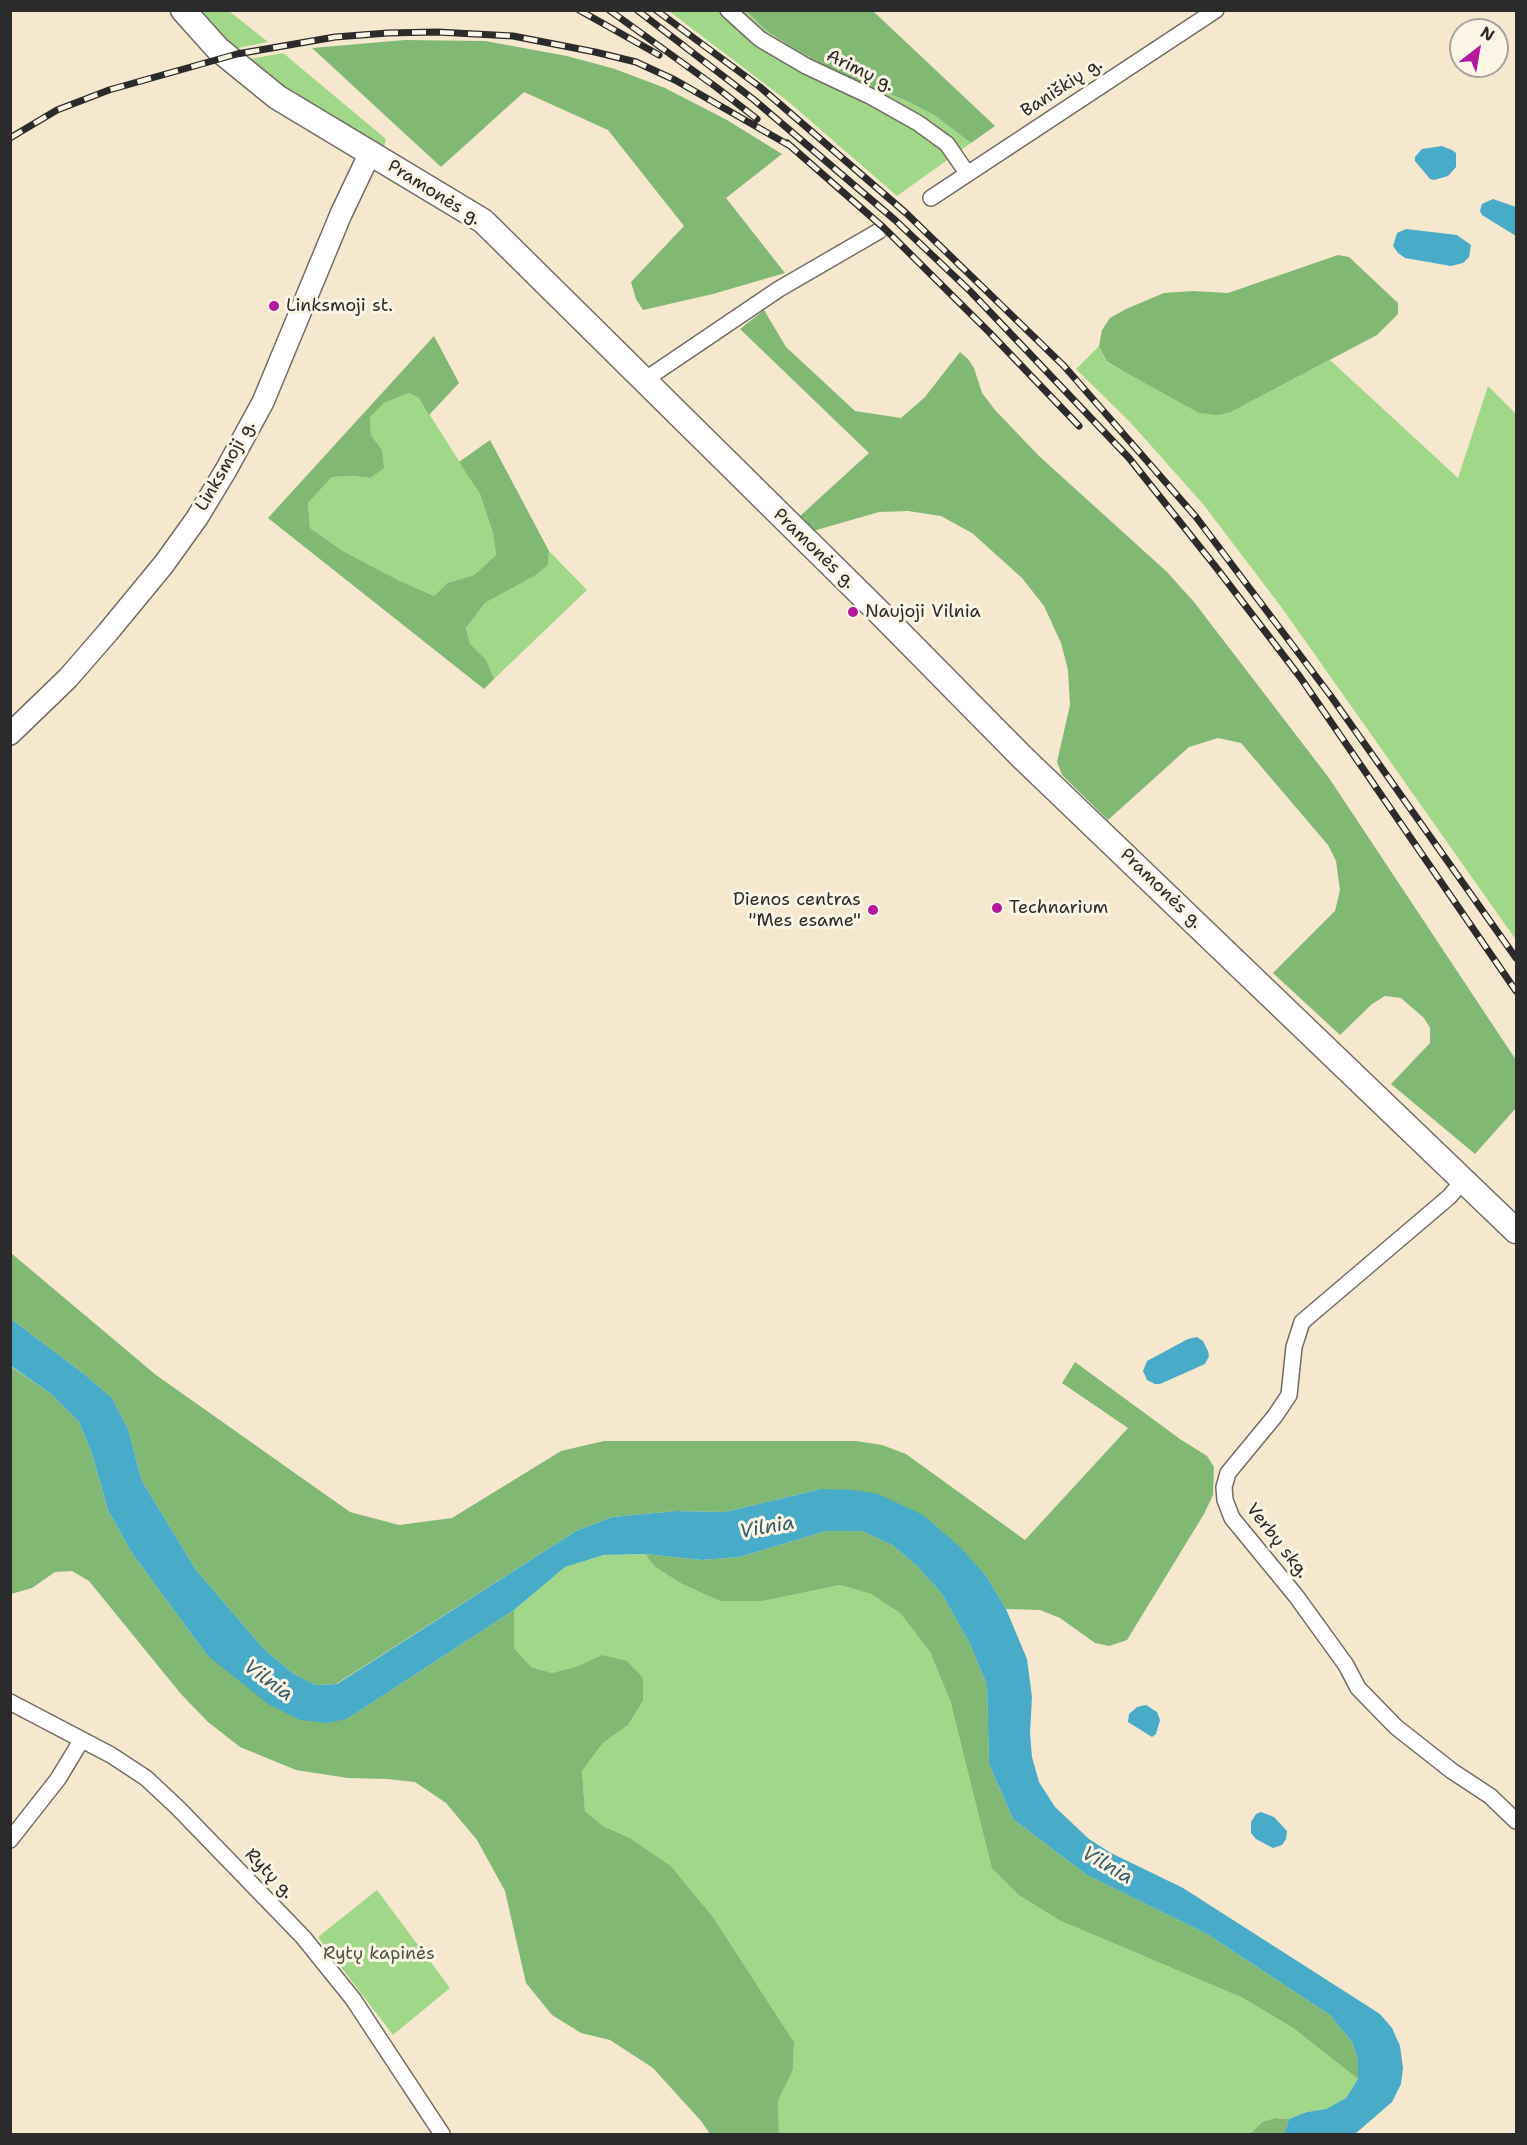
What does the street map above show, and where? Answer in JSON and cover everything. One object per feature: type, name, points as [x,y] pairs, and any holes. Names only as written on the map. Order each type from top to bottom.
[{"type":"main road","name":"Pramonės g.","points":[[183,10],[218,49],[277,97],[483,222],[1023,757],[1516,1231]]},
{"type":"main road","name":"Linksmoji g.","points":[[10,734],[68,678],[108,632],[164,564],[203,508],[263,402],[340,214],[370,153]]},
{"type":"street","name":"Arimų g.","points":[[728,10],[760,39],[806,66],[870,96],[918,123],[947,144],[967,173]]},
{"type":"street","name":"Baniškių g.","points":[[931,198],[1216,10]]},
{"type":"street","points":[[643,381],[780,289],[879,231]]},
{"type":"street","name":"Verbų skg.","points":[[1464,1180],[1449,1197],[1302,1322],[1294,1347],[1289,1395],[1275,1416],[1228,1473],[1224,1487],[1225,1500],[1232,1518],[1296,1596],[1346,1665],[1358,1688],[1396,1727],[1452,1771],[1490,1796],[1516,1821]]},
{"type":"street","name":"Rytų g.","points":[[10,1702],[111,1755],[146,1778],[178,1808],[303,1937],[353,1999],[442,2134]]},
{"type":"street","points":[[10,1840],[58,1779],[81,1741]]},
{"type":"green space","points":[[196,11],[229,11],[268,42],[232,49]]},
{"type":"green space","points":[[669,11],[746,11],[767,31],[791,47],[843,75],[907,101],[934,115],[971,143],[897,196],[790,103]]},
{"type":"green space","points":[[746,11],[873,11],[995,126],[971,143],[934,115],[907,101],[843,75],[791,47],[767,31]]},
{"type":"green space","points":[[405,40],[485,41],[567,56],[615,69],[665,88],[727,120],[782,154],[726,198],[785,273],[713,294],[643,310],[636,299],[631,282],[684,226],[608,130],[524,92],[441,167],[312,48]]},
{"type":"green space","points":[[283,53],[386,139],[384,147],[382,148],[296,96],[244,60]]},
{"type":"green space","points":[[1338,255],[1349,257],[1398,303],[1398,314],[1377,335],[1229,413],[1218,415],[1199,413],[1107,362],[1099,346],[1102,330],[1110,318],[1164,293],[1193,291],[1228,293]]},
{"type":"green space","points":[[764,310],[786,347],[855,411],[901,418],[925,397],[960,352],[974,368],[982,393],[995,410],[1039,456],[1167,572],[1194,602],[1329,778],[1516,1060],[1516,1108],[1475,1154],[1391,1084],[1430,1043],[1430,1028],[1424,1018],[1401,998],[1385,996],[1372,1004],[1340,1035],[1273,973],[1335,911],[1340,890],[1336,861],[1328,845],[1241,743],[1218,738],[1189,747],[1108,820],[1062,775],[1057,762],[1070,705],[1068,670],[1061,643],[1044,606],[1022,578],[972,533],[941,516],[908,511],[879,512],[813,531],[799,517],[869,453],[740,329]]},
{"type":"green space","points":[[434,336],[459,383],[429,415],[419,398],[409,393],[384,403],[370,417],[371,435],[382,450],[384,468],[370,478],[332,477],[308,503],[310,528],[343,551],[434,596],[447,583],[474,575],[496,555],[493,533],[480,494],[459,462],[490,440],[549,551],[548,565],[536,575],[485,603],[466,628],[470,644],[486,660],[494,679],[484,689],[268,518]]},
{"type":"green space","points":[[1099,346],[1107,363],[1218,415],[1229,413],[1330,360],[1458,478],[1488,386],[1516,414],[1516,940],[1282,608],[1203,504],[1130,422],[1076,369]]},
{"type":"green space","points":[[409,393],[419,398],[480,494],[493,533],[496,555],[474,575],[447,583],[434,596],[343,551],[310,528],[308,503],[332,477],[370,478],[382,450],[371,435],[370,416],[384,403]]},
{"type":"green space","points":[[549,551],[587,590],[494,679],[486,661],[470,644],[466,628],[485,603],[536,575],[548,565]]},
{"type":"green space","points":[[11,1253],[156,1375],[350,1512],[399,1525],[452,1518],[561,1451],[604,1441],[856,1441],[882,1445],[906,1454],[1025,1540],[1128,1428],[1062,1383],[1075,1362],[1180,1439],[1207,1456],[1214,1467],[1213,1495],[1204,1514],[1127,1640],[1109,1646],[1095,1643],[1060,1618],[1040,1610],[1006,1609],[986,1576],[821,1489],[725,1512],[676,1511],[612,1517],[576,1531],[336,1684],[316,1685],[294,1674],[264,1649],[196,1570],[142,1481],[128,1429],[112,1398],[11,1319]]},
{"type":"green space","points":[[10,1366],[51,1394],[79,1422],[92,1454],[108,1510],[132,1553],[207,1655],[347,1719],[514,1610],[514,1648],[531,1667],[552,1673],[578,1666],[602,1655],[627,1661],[643,1678],[643,1701],[628,1725],[603,1743],[582,1771],[585,1811],[603,1826],[630,1838],[671,1866],[713,1917],[794,2042],[793,2070],[778,2101],[779,2134],[710,2134],[653,2068],[610,2040],[581,2033],[552,2015],[526,1983],[505,1891],[477,1840],[446,1803],[415,1782],[348,1778],[296,1770],[240,1747],[208,1722],[181,1694],[89,1581],[72,1571],[55,1572],[32,1588],[11,1594]]},
{"type":"green space","points":[[826,1531],[862,1531],[892,1545],[916,1565],[942,1594],[970,1644],[987,1685],[989,1764],[1013,1819],[1087,1875],[1207,1934],[1330,2015],[1352,2042],[1358,2059],[1358,2079],[1293,2028],[1243,1998],[1061,1921],[1019,1895],[992,1868],[951,1703],[930,1652],[900,1613],[871,1594],[840,1585],[763,1601],[720,1601],[682,1584],[655,1567],[645,1554],[702,1560],[740,1557]]},
{"type":"green space","points":[[645,1554],[655,1567],[682,1584],[721,1601],[763,1601],[840,1585],[871,1594],[900,1613],[930,1652],[951,1703],[1061,1921],[1243,1998],[1293,2028],[1358,2079],[1346,2098],[1326,2109],[1307,2112],[1289,2119],[1275,2118],[1262,2122],[1250,2134],[779,2134],[778,2101],[793,2070],[794,2042],[713,1917],[671,1866],[630,1838],[603,1826],[585,1811],[582,1771],[603,1743],[628,1725],[643,1701],[603,1655],[578,1666],[552,1673],[531,1667],[514,1648],[514,1610],[565,1567],[605,1555]]},
{"type":"green space","name":"Rytų kapinės","points":[[377,1890],[450,1988],[393,2035],[318,1937]]},
{"type":"green space","points":[[1275,2118],[1289,2119],[1284,2134],[1250,2134],[1262,2122]]},
{"type":"water","points":[[1442,146],[1456,153],[1456,167],[1448,176],[1430,179],[1415,161],[1415,157],[1422,149]]},
{"type":"water","points":[[1493,199],[1516,207],[1516,236],[1482,215],[1480,211],[1482,204]]},
{"type":"water","points":[[1406,229],[1457,235],[1471,245],[1469,257],[1463,263],[1451,266],[1405,258],[1393,246],[1397,233]]},
{"type":"water","name":"Vilnia","points":[[11,1319],[112,1398],[128,1429],[142,1481],[196,1570],[264,1649],[294,1674],[316,1685],[337,1684],[576,1531],[612,1517],[676,1511],[725,1512],[821,1489],[853,1490],[878,1494],[923,1515],[959,1546],[986,1576],[1006,1609],[1027,1659],[1032,1697],[1030,1733],[1032,1757],[1039,1782],[1055,1807],[1089,1839],[1111,1853],[1183,1888],[1380,2014],[1392,2028],[1400,2046],[1403,2068],[1401,2084],[1392,2102],[1355,2134],[1284,2134],[1289,2119],[1307,2112],[1326,2109],[1346,2098],[1358,2079],[1358,2059],[1352,2042],[1330,2015],[1207,1934],[1087,1875],[1013,1819],[989,1764],[987,1685],[970,1644],[942,1594],[916,1565],[892,1545],[862,1531],[826,1531],[740,1557],[702,1560],[645,1554],[604,1555],[565,1567],[514,1610],[347,1719],[326,1723],[300,1720],[268,1704],[207,1655],[132,1553],[108,1510],[92,1454],[79,1422],[51,1394],[11,1366]]},
{"type":"water","points":[[1197,1337],[1203,1341],[1208,1351],[1209,1356],[1205,1364],[1160,1384],[1147,1380],[1143,1371],[1147,1361],[1188,1339]]},
{"type":"water","points":[[1146,1705],[1157,1712],[1160,1720],[1156,1734],[1152,1737],[1128,1722],[1129,1714],[1137,1707]]},
{"type":"water","points":[[1261,1812],[1274,1817],[1287,1831],[1282,1845],[1273,1848],[1256,1839],[1251,1833],[1251,1822],[1256,1814]]},
{"type":"railway","points":[[579,10],[659,55]]},
{"type":"railway","points":[[609,10],[757,119]]},
{"type":"railway","points":[[637,10],[753,99],[895,220],[970,291],[1129,458],[1300,677],[1516,991]]},
{"type":"railway","points":[[656,10],[760,87],[906,213],[1064,366],[1196,517],[1330,695],[1516,958]]},
{"type":"railway","points":[[10,138],[57,110],[109,90],[237,54],[335,37],[437,32],[513,36],[636,62],[675,80],[792,147]]},
{"type":"railway","points":[[787,143],[884,228],[989,332],[1079,426]]},
{"type":"place","name":"Linksmoji st.","points":[[274,306]]},
{"type":"place","name":"Naujoji Vilnia","points":[[853,612]]},
{"type":"place","name":"Technarium","points":[[997,908]]},
{"type":"place","name":"Dienos centras \"Mes esame\"","points":[[873,910]]}]
